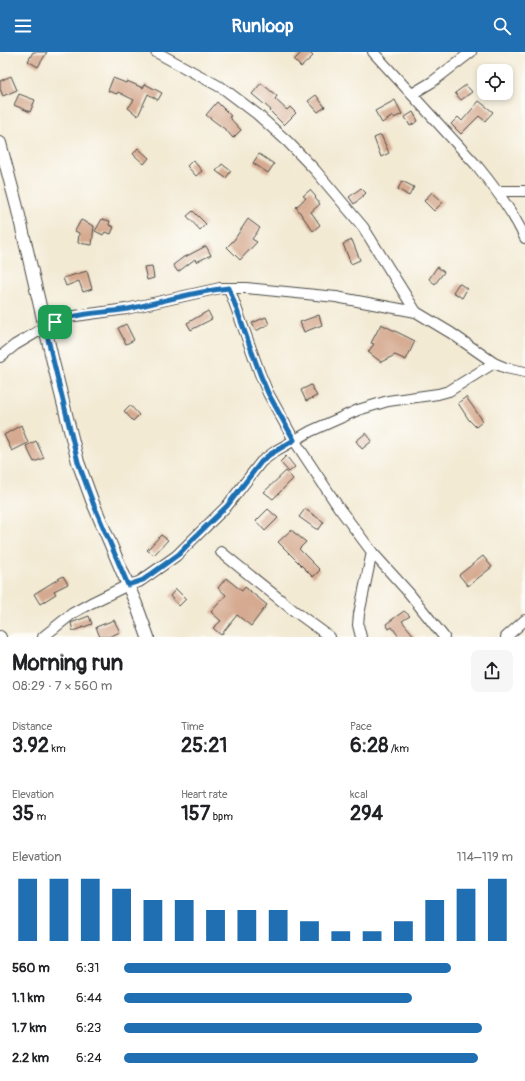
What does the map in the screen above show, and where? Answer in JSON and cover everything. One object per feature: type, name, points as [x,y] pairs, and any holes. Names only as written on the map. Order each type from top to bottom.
[{"type":"street","points":[[156,52],[224,89],[257,114],[288,142],[315,170],[363,227],[416,312]]},
{"type":"street","points":[[373,52],[478,167],[497,190],[525,238]]},
{"type":"street","points":[[412,94],[432,82],[471,52]]},
{"type":"street","points":[[0,143],[17,207],[78,462],[93,503],[128,585],[148,637]]},
{"type":"street","points":[[497,190],[525,191]]},
{"type":"street","points":[[229,288],[268,393],[294,440],[339,508],[372,552],[409,593],[444,637]]},
{"type":"street","points":[[0,357],[15,345],[45,327],[68,317],[126,309],[209,290],[229,288],[269,289],[336,297],[416,312],[451,333],[494,363],[506,368],[525,372]]},
{"type":"street","points":[[42,637],[72,613],[128,585],[143,580],[179,554],[227,506],[261,462],[269,455],[294,440],[358,410],[388,400],[438,394],[449,391],[494,363]]},
{"type":"street","points":[[221,552],[293,610],[330,637]]},
{"type":"street","points":[[361,637],[358,625],[358,614],[372,552]]},
{"type":"street","points":[[506,637],[525,620]]},
{"type":"building","points":[[33,52],[47,52],[38,67],[28,61]]},
{"type":"building","points":[[302,52],[309,52],[313,56],[301,67],[294,60]]},
{"type":"building","points":[[11,76],[17,90],[3,96],[0,89],[0,81]]},
{"type":"building","points":[[113,78],[126,83],[127,81],[143,88],[145,84],[162,93],[158,100],[148,94],[138,116],[128,108],[134,100],[118,92],[117,94],[108,91]]},
{"type":"building","points":[[261,83],[277,96],[275,99],[287,110],[290,107],[296,113],[284,125],[270,111],[271,110],[252,94]]},
{"type":"building","points":[[466,85],[472,92],[461,100],[455,93]]},
{"type":"building","points":[[19,94],[35,100],[30,112],[14,105]]},
{"type":"building","points":[[316,95],[325,107],[318,112],[308,101]]},
{"type":"building","points":[[395,100],[402,114],[394,118],[393,116],[382,123],[375,111]]},
{"type":"building","points":[[479,101],[493,112],[485,121],[479,116],[461,134],[451,124],[458,117],[462,121]]},
{"type":"building","points":[[217,102],[231,116],[229,117],[241,130],[233,138],[226,130],[206,115]]},
{"type":"building","points":[[413,112],[418,121],[410,126],[405,117]]},
{"type":"building","points":[[381,135],[389,153],[381,157],[374,138]]},
{"type":"building","points":[[138,148],[149,158],[144,164],[133,154]]},
{"type":"building","points":[[259,154],[274,164],[268,173],[253,163]]},
{"type":"building","points":[[193,160],[202,171],[196,176],[187,166]]},
{"type":"building","points":[[222,164],[231,171],[226,178],[216,171]]},
{"type":"building","points":[[402,181],[414,187],[409,196],[398,189]]},
{"type":"building","points":[[361,188],[366,193],[354,204],[349,197]]},
{"type":"building","points":[[310,190],[320,204],[311,212],[320,225],[313,231],[296,207],[306,198],[303,196]]},
{"type":"building","points":[[432,192],[443,202],[434,211],[424,201]]},
{"type":"building","points":[[193,211],[206,224],[200,230],[187,216]]},
{"type":"building","points":[[102,219],[110,221],[109,225],[114,227],[111,234],[105,232],[103,235],[95,231]]},
{"type":"building","points":[[248,219],[260,228],[252,239],[257,242],[240,260],[227,247],[234,240]]},
{"type":"building","points":[[81,220],[94,226],[92,245],[78,243],[79,233],[75,231]]},
{"type":"building","points":[[352,240],[360,260],[351,264],[343,244]]},
{"type":"building","points":[[206,246],[211,255],[196,262],[195,259],[178,272],[173,265],[185,256]]},
{"type":"building","points":[[152,266],[154,278],[147,280],[144,267]]},
{"type":"building","points":[[437,267],[444,272],[435,284],[429,279]]},
{"type":"building","points":[[87,271],[92,289],[83,292],[79,281],[66,286],[63,278]]},
{"type":"building","points":[[459,283],[467,289],[462,298],[453,292]]},
{"type":"building","points":[[208,311],[212,319],[191,330],[187,323]]},
{"type":"building","points":[[319,315],[322,325],[304,332],[300,322]]},
{"type":"building","points":[[266,317],[269,324],[256,331],[252,323]]},
{"type":"building","points":[[126,324],[134,340],[126,344],[118,328]]},
{"type":"building","points":[[381,324],[415,341],[406,360],[395,355],[381,362],[368,352],[374,344],[371,343]]},
{"type":"building","points":[[311,385],[317,396],[306,401],[301,390]]},
{"type":"building","points":[[466,397],[483,421],[476,427],[469,420],[458,403]]},
{"type":"building","points":[[130,405],[139,415],[133,421],[124,411]]},
{"type":"building","points":[[21,425],[28,443],[12,451],[4,435]]},
{"type":"building","points":[[366,433],[372,441],[362,449],[356,441]]},
{"type":"building","points":[[36,441],[44,458],[34,462],[26,446]]},
{"type":"building","points":[[286,456],[295,467],[289,472],[280,462]]},
{"type":"building","points":[[286,471],[293,479],[273,499],[264,492]]},
{"type":"building","points":[[268,509],[278,518],[265,531],[256,521]]},
{"type":"building","points":[[305,509],[324,522],[319,529],[316,529],[299,517]]},
{"type":"building","points":[[291,530],[306,542],[299,549],[320,570],[313,577],[278,542]]},
{"type":"building","points":[[161,535],[168,540],[154,555],[147,550]]},
{"type":"building","points":[[483,556],[492,567],[468,586],[459,575]]},
{"type":"building","points":[[63,576],[68,584],[54,591],[56,594],[40,604],[34,594]]},
{"type":"building","points":[[226,578],[242,591],[245,587],[267,605],[251,626],[237,615],[221,635],[213,628],[221,621],[211,612],[226,595],[218,588]]},
{"type":"building","points":[[176,589],[186,599],[179,606],[170,596]]},
{"type":"building","points":[[404,611],[410,616],[402,621],[415,637],[399,637],[392,627],[389,629],[386,624]]},
{"type":"building","points":[[89,616],[92,624],[73,631],[71,623]]},
{"type":"building","points":[[114,620],[120,632],[109,637],[100,637],[96,627]]},
{"type":"route","points":[[229,288],[268,393],[287,430],[294,440],[269,455],[261,462],[227,506],[179,554],[139,582],[128,585],[93,503],[78,462],[45,327],[55,322],[68,317],[126,309],[209,290],[229,288]]}]
